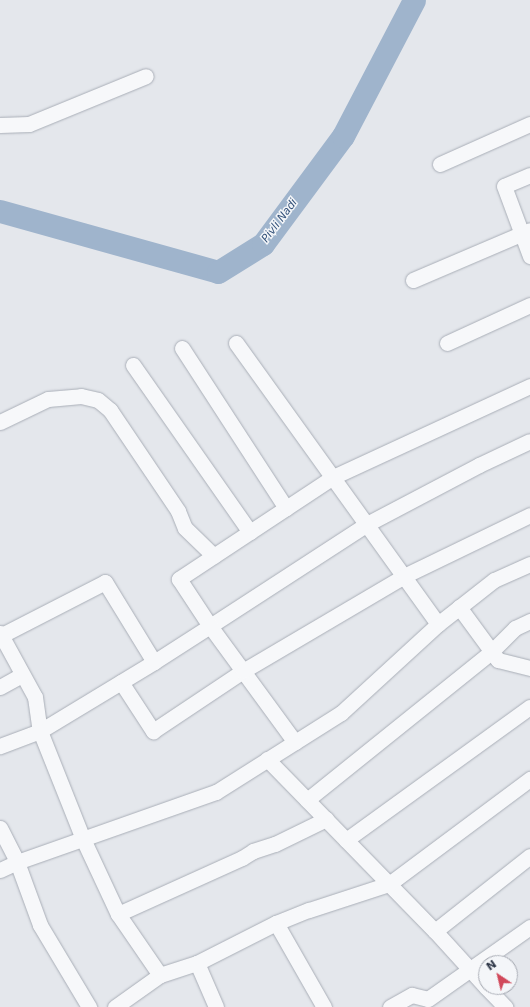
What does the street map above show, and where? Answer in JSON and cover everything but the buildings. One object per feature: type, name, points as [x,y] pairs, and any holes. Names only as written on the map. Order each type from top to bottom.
[{"type":"street","points":[[0,125],[29,124],[146,76]]},
{"type":"street","points":[[440,164],[530,124]]},
{"type":"street","points":[[530,175],[504,186],[525,232],[530,256]]},
{"type":"street","points":[[413,280],[525,232]]},
{"type":"street","points":[[447,343],[530,305]]},
{"type":"street","points":[[236,343],[438,624]]},
{"type":"street","points":[[182,348],[286,508]]},
{"type":"street","points":[[133,364],[250,532]]},
{"type":"street","points":[[295,742],[210,626],[179,580],[333,477],[530,386]]},
{"type":"street","points":[[0,422],[48,399],[81,396],[98,400],[110,410],[178,511],[185,528],[214,556]]},
{"type":"street","points":[[0,746],[40,731],[154,662],[367,524],[479,465],[530,441]]},
{"type":"street","points":[[120,682],[152,732],[243,671],[404,576],[530,515]]},
{"type":"street","points":[[0,870],[17,862],[216,792],[341,713],[438,624],[459,607],[494,580],[530,564]]},
{"type":"street","points":[[154,662],[106,582],[0,635],[35,697],[40,731],[83,839],[118,914],[160,975]]},
{"type":"street","points":[[459,607],[498,660],[530,668]]},
{"type":"street","points":[[307,800],[491,652],[515,628],[530,621]]},
{"type":"street","points":[[0,687],[22,675]]},
{"type":"street","points":[[346,840],[530,707]]},
{"type":"street","points":[[267,759],[435,931],[478,978]]},
{"type":"street","points":[[115,1007],[160,975],[197,963],[276,923],[309,910],[389,884],[530,779]]},
{"type":"street","points":[[118,914],[242,858],[253,851],[275,844],[326,819]]},
{"type":"street","points":[[0,828],[17,862],[40,925],[89,1007]]},
{"type":"street","points":[[435,931],[530,856]]},
{"type":"street","points":[[276,923],[324,1007]]},
{"type":"street","points":[[390,1007],[412,995],[430,1003],[470,970],[530,927]]},
{"type":"street","points":[[197,963],[216,1007]]},
{"type":"street","points":[[494,995],[505,1007]]},
{"type":"waterway","name":"Pivli Nadi","points":[[0,211],[218,272],[263,244],[343,136],[414,0]]}]
